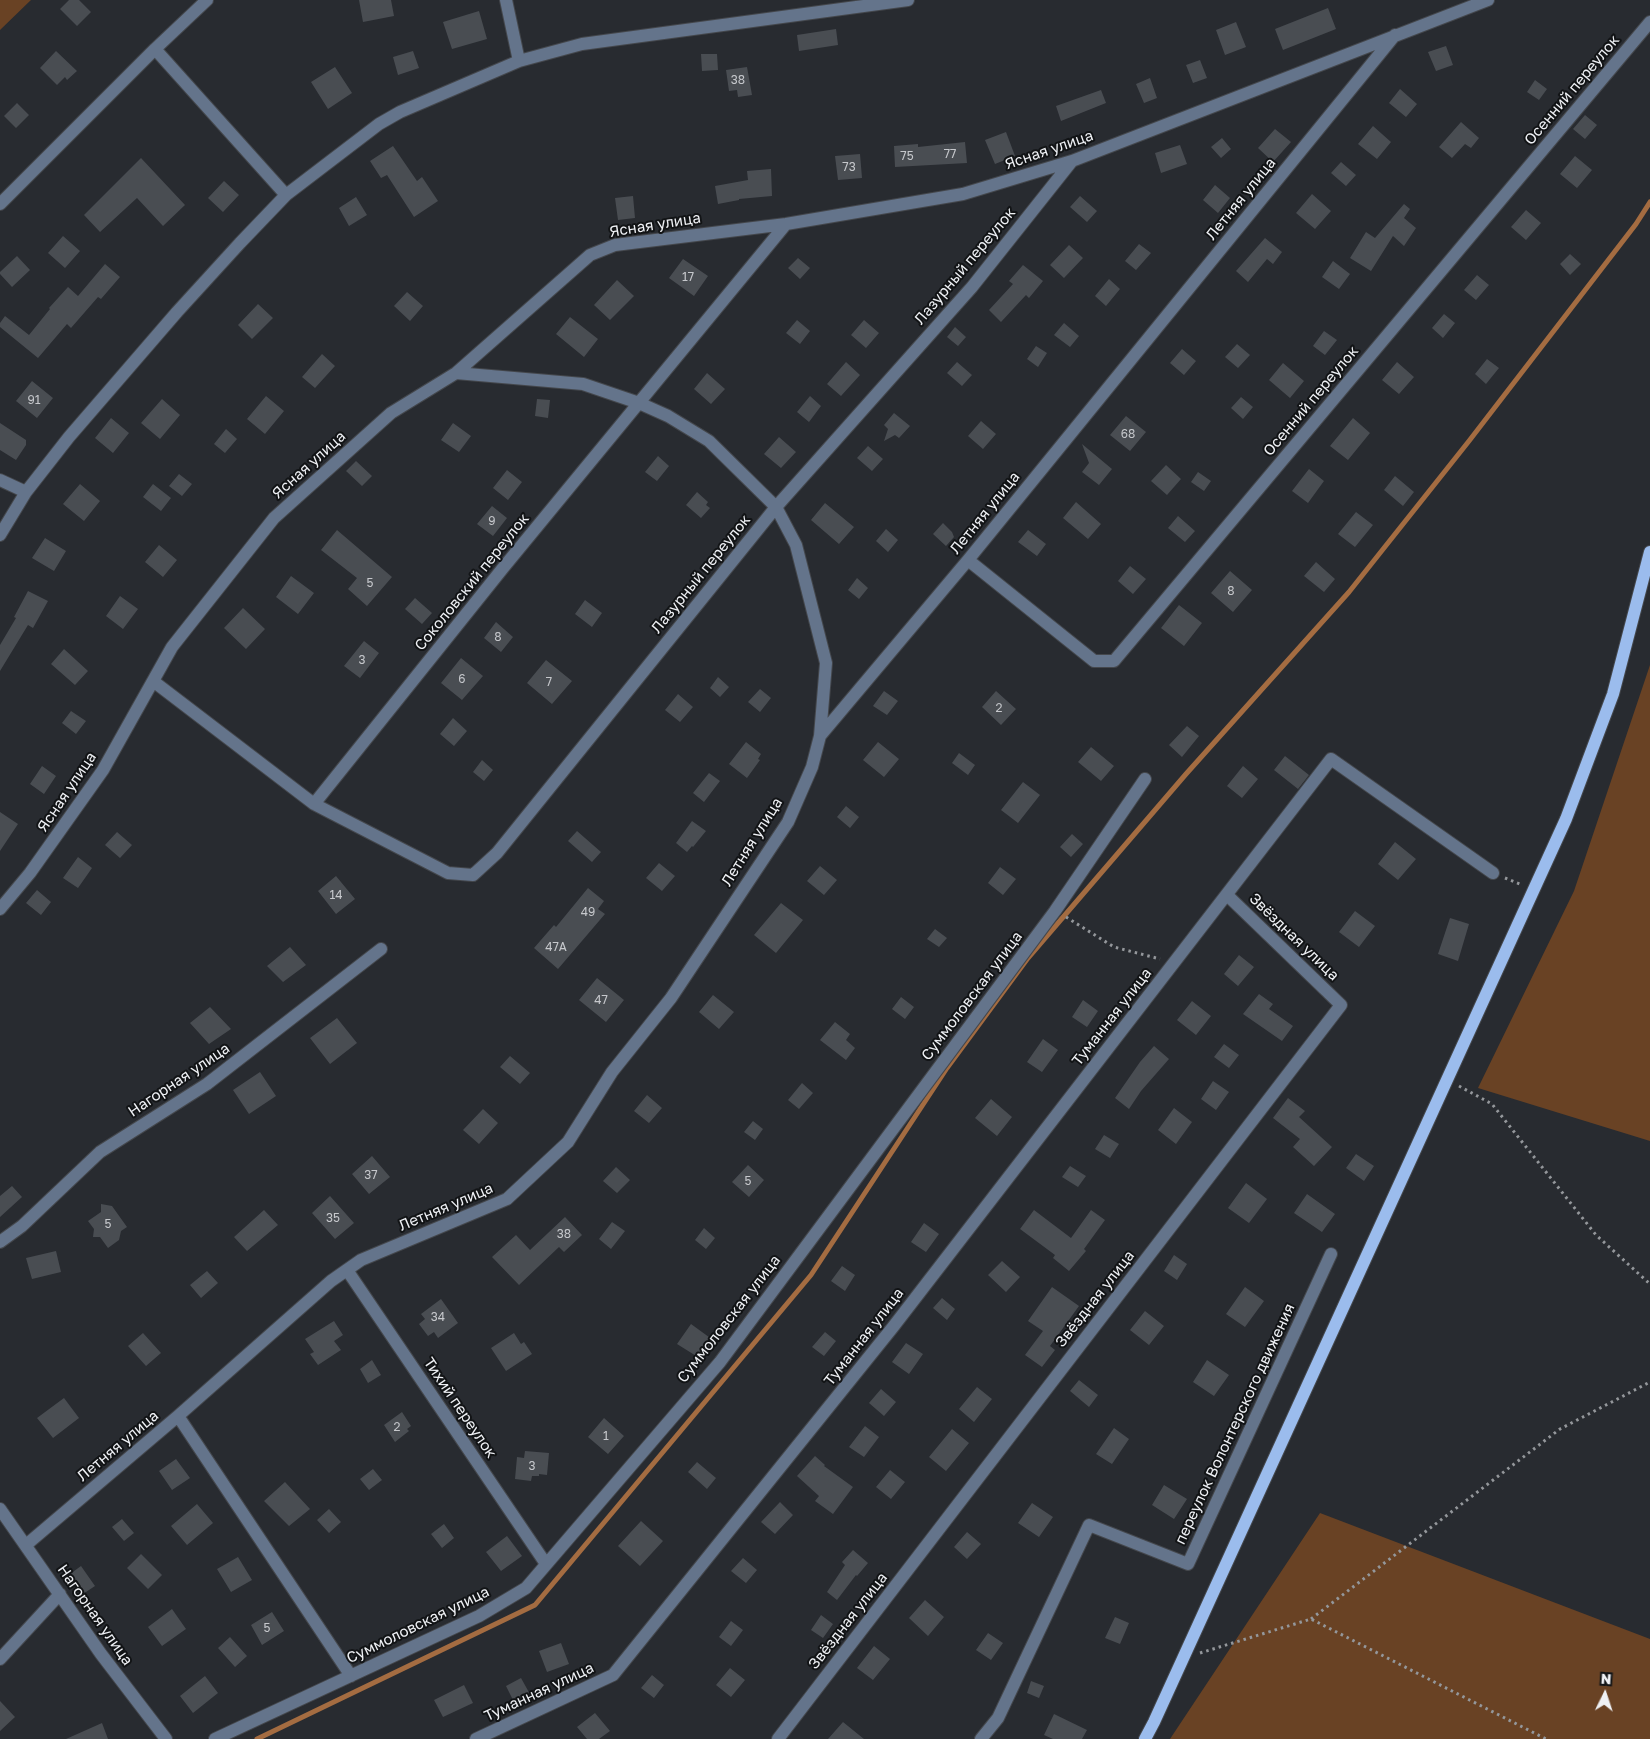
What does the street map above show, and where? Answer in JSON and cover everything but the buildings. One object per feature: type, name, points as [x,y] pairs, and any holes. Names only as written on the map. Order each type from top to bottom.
[{"type":"main road","points":[[1144,1739],[1183,1658],[1566,819],[1613,694],[1650,552]]},
{"type":"street","points":[[0,204],[155,49],[207,0]]},
{"type":"street","points":[[506,0],[519,61]]},
{"type":"street","points":[[0,535],[26,492],[69,437],[177,312],[286,195],[379,124],[400,112],[519,61],[582,44],[908,0]]},
{"type":"street","name":"Ясная улица","points":[[0,909],[30,873],[103,770],[172,647],[274,518],[392,413],[456,373],[590,255],[616,246],[786,224],[963,194],[1072,161],[1488,0]]},
{"type":"street","name":"Осенний переулок","points":[[968,560],[1094,661],[1114,661],[1650,22]]},
{"type":"street","name":"Летняя улица","points":[[26,1545],[178,1416],[331,1281],[361,1260],[507,1199],[568,1142],[612,1072],[671,998],[788,822],[812,767],[820,736],[968,560],[1395,35]]},
{"type":"street","points":[[155,49],[286,195]]},
{"type":"street","name":"Лазурный переулок","points":[[314,804],[448,873],[473,875],[497,853],[776,508],[972,287],[1072,161]]},
{"type":"street","name":"Соколовский переулок","points":[[314,804],[503,568],[786,224]]},
{"type":"street","points":[[456,373],[583,384],[639,403],[668,416],[709,441],[776,508],[796,545],[826,663],[820,736]]},
{"type":"street","points":[[0,480],[26,492]]},
{"type":"street","points":[[154,680],[314,804]]},
{"type":"street","name":"Туманная улица","points":[[476,1739],[613,1675],[893,1327],[1331,759],[1493,873]]},
{"type":"street","name":"Суммоловская улица","points":[[215,1739],[479,1616],[526,1588],[720,1362],[1055,910],[1145,779]]},
{"type":"street","name":"Звёздная улица","points":[[778,1739],[1341,1005],[1227,895]]},
{"type":"street","name":"Нагорная улица","points":[[0,1242],[22,1226],[100,1152],[207,1084],[381,949]]},
{"type":"street","name":"переулок Волонтерского движения","points":[[981,1739],[998,1718],[1089,1525],[1188,1564],[1331,1254]]},
{"type":"street","name":"Тихий переулок","points":[[347,1270],[546,1564]]},
{"type":"street","points":[[178,1416],[351,1676]]},
{"type":"street","name":"Нагорная улица","points":[[0,1509],[101,1654],[166,1739]]},
{"type":"street","points":[[0,1659],[60,1594]]},
{"type":"path","points":[[1493,873],[1534,890]]},
{"type":"path","points":[[1070,920],[1114,947],[1175,963]]},
{"type":"path","points":[[1448,1079],[1492,1104],[1596,1235],[1650,1284]]},
{"type":"path","points":[[1183,1658],[1311,1619],[1560,1429],[1650,1382]]},
{"type":"path","points":[[1311,1619],[1546,1739]]},
{"type":"shaded area","points":[[0,0],[31,0],[0,30]]},
{"type":"shaded area","points":[[1650,665],[1650,1141],[1478,1088],[1574,891]]},
{"type":"shaded area","points":[[1320,1513],[1650,1639],[1650,1739],[1170,1739]]},
{"type":"waterway","points":[[257,1739],[535,1605],[811,1275],[947,1068],[1028,958],[1186,774],[1349,592],[1469,441],[1636,224],[1650,202]]}]
